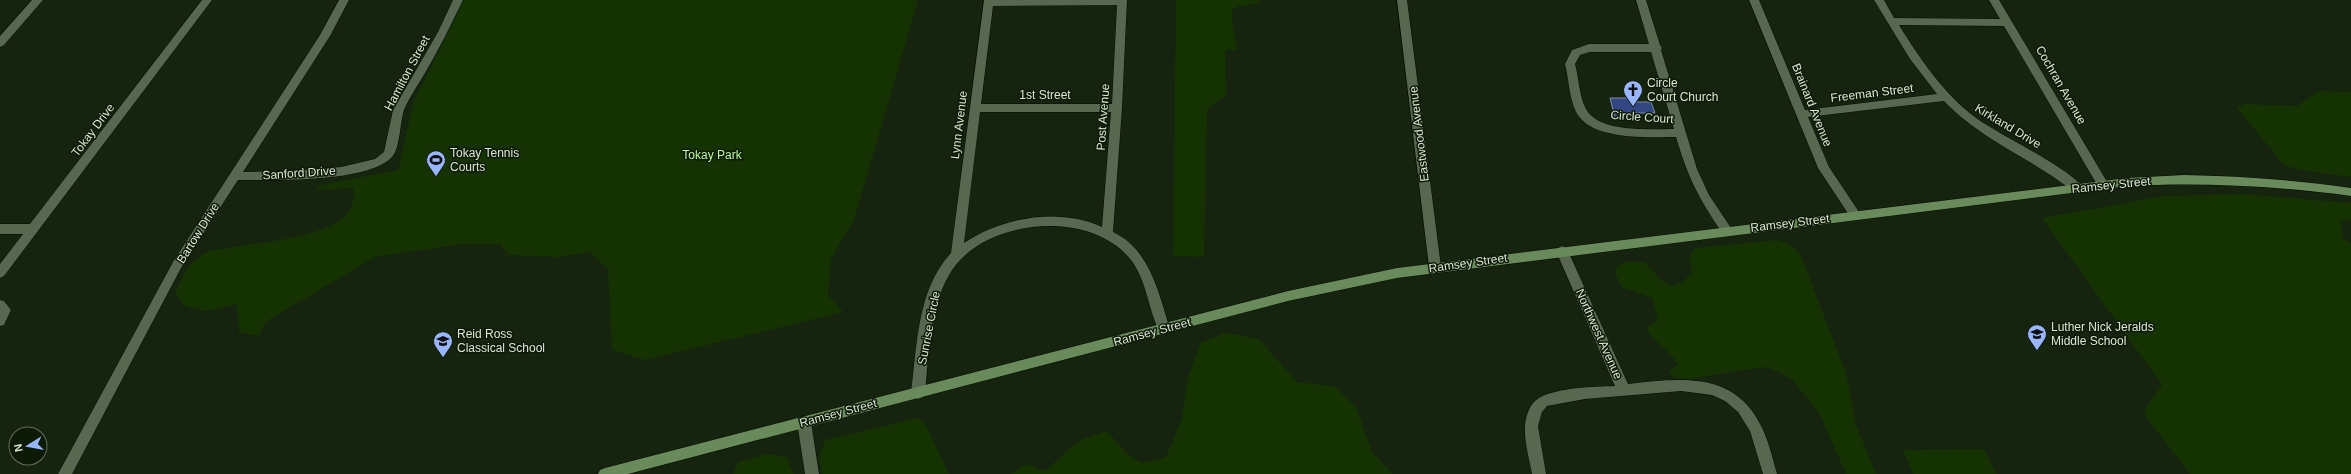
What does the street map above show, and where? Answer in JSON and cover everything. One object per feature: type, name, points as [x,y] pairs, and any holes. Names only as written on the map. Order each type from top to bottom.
[{"type":"main road","name":"Ramsey Street","points":[[606,474],[1311,291],[1435,267],[2152,180],[2211,179],[2278,182],[2351,192]]},
{"type":"street","points":[[0,43],[38,0]]},
{"type":"street","name":"Bartow Drive","points":[[65,474],[177,265],[325,36],[344,0]]},
{"type":"street","name":"Hamilton Street","points":[[386,160],[389,154],[399,110],[444,32],[458,0]]},
{"type":"street","name":"Eastwood Avenue","points":[[1402,0],[1435,267]]},
{"type":"street","name":"Circle Court","points":[[1641,0],[1657,48],[1696,183],[1727,231]]},
{"type":"street","name":"Brainard Avenue","points":[[1754,0],[1824,168],[1855,215]]},
{"type":"street","name":"Kirkland Drive","points":[[1879,0],[1924,72],[1945,97],[1989,132],[2051,167],[2077,188]]},
{"type":"street","name":"Cochran Avenue","points":[[1994,0],[2103,185]]},
{"type":"street","name":"Tokay Drive","points":[[0,273],[207,1]]},
{"type":"street","points":[[989,1],[1122,1]]},
{"type":"street","name":"Lynn Avenue","points":[[957,254],[974,108],[989,1]]},
{"type":"street","name":"Post Avenue","points":[[1107,235],[1117,108],[1122,1]]},
{"type":"street","points":[[1891,21],[2008,23]]},
{"type":"street","points":[[0,29],[12,29]]},
{"type":"street","name":"Circle Court","points":[[1657,48],[1589,48],[1576,53],[1570,64],[1580,106],[1588,119],[1611,130],[1681,133]]},
{"type":"street","name":"Freeman Street","points":[[1802,114],[1945,97]]},
{"type":"street","name":"1st Street","points":[[974,108],[1117,108]]},
{"type":"street","name":"Sanford Drive","points":[[235,176],[312,175],[374,165],[386,160]]},
{"type":"street","name":"Sunrise Circle","points":[[918,393],[934,296],[943,274],[957,254],[976,241],[1000,230],[1032,222],[1065,222],[1090,228],[1107,235],[1128,249],[1142,267],[1164,329]]},
{"type":"street","points":[[0,229],[34,229]]},
{"type":"street","name":"Northwest Avenue","points":[[1562,251],[1624,390],[1694,384],[1712,389],[1730,398],[1747,414],[1755,426],[1770,474]]},
{"type":"street","points":[[0,305],[5,310],[0,321]]},
{"type":"street","points":[[1540,474],[1531,422],[1534,410],[1538,406],[1549,400],[1624,390]]},
{"type":"street","points":[[804,422],[812,474]]},
{"type":"green space","name":"Tokay Park","points":[[464,0],[918,0],[854,220],[831,259],[828,295],[843,312],[645,360],[612,350],[608,269],[589,252],[560,257],[509,255],[500,244],[460,244],[375,257],[265,322],[259,336],[239,332],[237,304],[205,311],[185,306],[175,292],[188,268],[203,254],[210,251],[298,236],[322,229],[340,220],[351,206],[353,188],[316,190],[321,185],[398,170],[414,101]]},
{"type":"green space","points":[[1176,0],[1259,0],[1256,4],[1239,6],[1232,10],[1232,25],[1238,50],[1225,50],[1226,95],[1207,109],[1204,257],[1173,256]]},
{"type":"green space","points":[[2319,91],[2351,92],[2351,177],[2300,170],[2284,165],[2237,108],[2245,104],[2297,106]]},
{"type":"green space","points":[[2243,194],[2351,203],[2351,219],[2341,222],[2343,238],[2351,243],[2351,474],[2190,474],[2146,417],[2145,409],[2162,385],[2042,218],[2164,196]]},
{"type":"green space","points":[[1778,240],[1792,245],[1801,256],[1846,373],[1855,422],[1876,474],[1846,474],[1819,413],[1792,379],[1768,367],[1691,379],[1673,377],[1669,372],[1678,364],[1647,331],[1650,324],[1658,319],[1652,298],[1623,288],[1616,276],[1616,268],[1624,262],[1645,262],[1662,281],[1674,286],[1684,281],[1692,272],[1689,258],[1695,248]]},
{"type":"green space","points":[[1225,333],[1259,339],[1297,382],[1334,386],[1356,407],[1372,452],[1393,474],[1011,474],[1026,464],[1045,471],[1078,441],[1107,431],[1126,453],[1142,463],[1166,457],[1182,418],[1187,381],[1200,343]]},
{"type":"green space","points":[[917,418],[925,423],[949,474],[822,474],[819,457],[825,440]]},
{"type":"green space","points":[[1984,449],[1996,474],[1913,474],[1903,450]]},
{"type":"green space","points":[[767,454],[787,457],[793,474],[733,474],[738,462]]},
{"type":"building","name":"Circle Court Church","points":[[1610,98],[1630,98],[1631,102],[1651,102],[1655,113],[1628,113],[1629,118],[1615,118]]},
{"type":"place","name":"Circle Court Church","points":[[1633,107]]},
{"type":"place","name":"Tokay Tennis Courts","points":[[436,177]]},
{"type":"place","name":"Luther Nick Jeralds Middle School","points":[[2037,351]]},
{"type":"place","name":"Reid Ross Classical School","points":[[443,358]]}]
